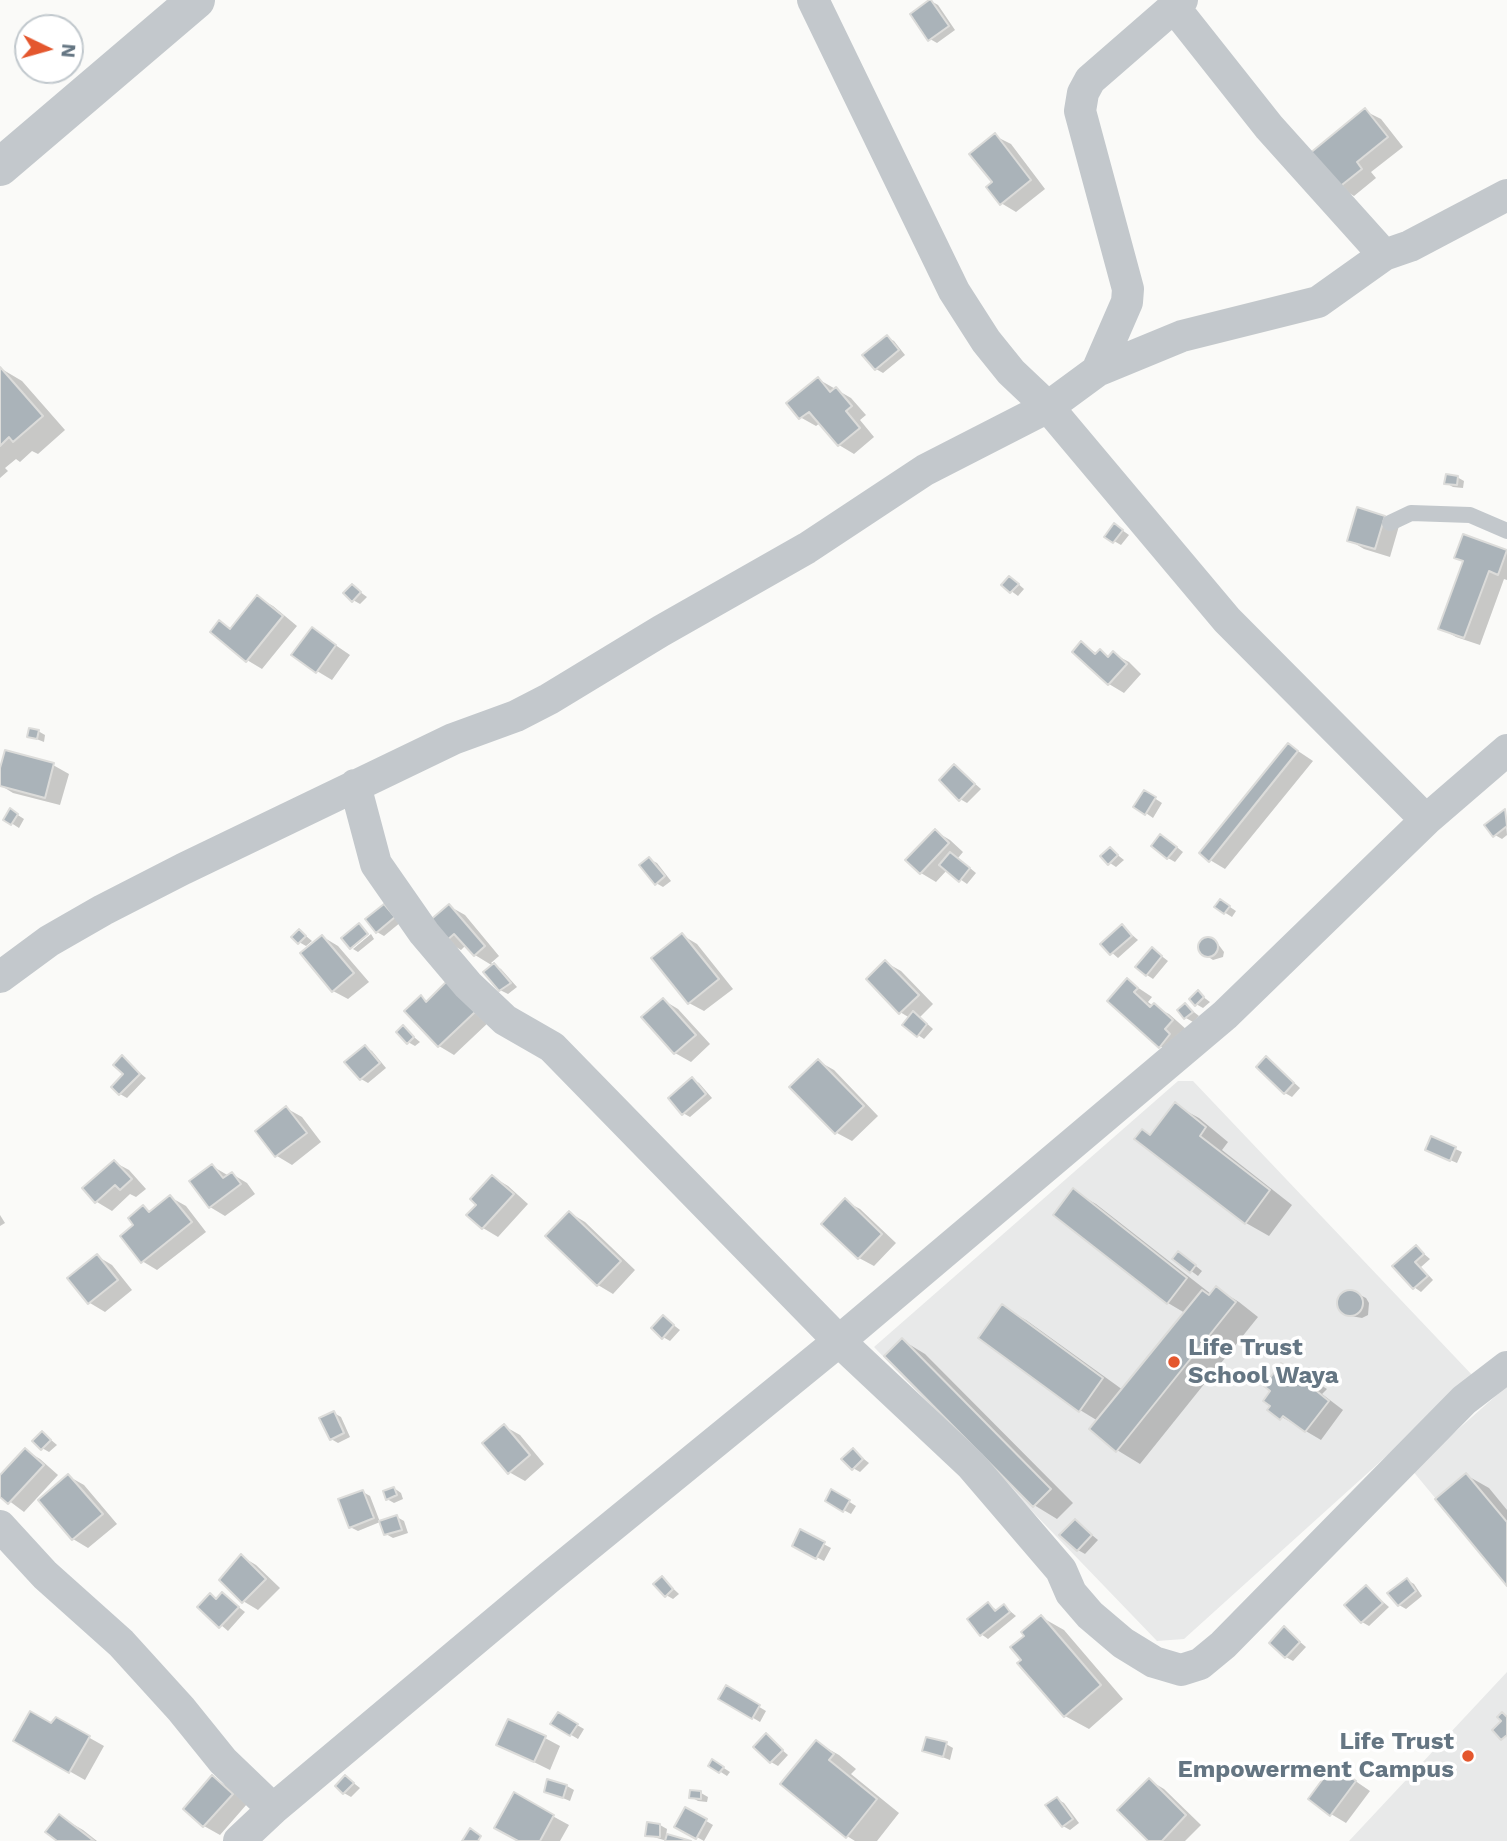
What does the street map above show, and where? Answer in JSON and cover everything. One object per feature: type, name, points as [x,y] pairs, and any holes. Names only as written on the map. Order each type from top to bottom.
[{"type":"street","points":[[0,167],[196,0]]},
{"type":"street","points":[[813,0],[954,291],[986,341],[1012,372],[1048,407],[1227,620],[1426,820]]},
{"type":"street","points":[[1097,370],[1127,302],[1128,289],[1080,111],[1083,93],[1090,80],[1178,3],[1269,127],[1384,255]]},
{"type":"street","points":[[0,977],[49,941],[103,910],[355,785],[453,739],[516,716],[549,699],[650,637],[807,548],[925,470],[1048,407],[1097,370],[1182,336],[1318,302],[1384,255],[1410,246],[1507,195]]},
{"type":"street","points":[[239,1841],[272,1809],[838,1341],[1225,1015],[1426,820],[1507,750]]},
{"type":"street","points":[[355,785],[376,864],[425,933],[468,985],[505,1020],[552,1047],[838,1341],[971,1465],[1061,1570],[1071,1593],[1090,1615],[1124,1643],[1154,1662],[1181,1670],[1200,1664],[1223,1645],[1464,1400],[1507,1367]]},
{"type":"street","points":[[0,1526],[45,1575],[121,1643],[181,1709],[223,1761],[272,1809]]},
{"type":"lane","points":[[1390,523],[1411,513],[1470,515],[1507,531]]},
{"type":"shaded area","name":"Life Trust School Waya","points":[[1178,1081],[1193,1081],[1474,1377],[1184,1639],[1157,1641],[874,1347]]},
{"type":"shaded area","points":[[1507,1386],[1507,1585],[1412,1470]]},
{"type":"shaded area","name":"Life Trust Empowerment Campus","points":[[1507,1672],[1507,1841],[1349,1841]]},
{"type":"building","points":[[929,0],[949,26],[928,41],[910,14]]},
{"type":"building","points":[[1365,108],[1388,137],[1357,162],[1362,169],[1338,188],[1309,154]]},
{"type":"building","points":[[995,133],[1031,180],[1000,205],[986,187],[992,182],[969,154]]},
{"type":"building","points":[[887,335],[899,350],[875,370],[862,355]]},
{"type":"building","points":[[0,367],[43,416],[13,442],[9,437],[0,446]]},
{"type":"building","points":[[818,377],[830,392],[836,387],[852,406],[846,411],[860,428],[838,446],[809,412],[799,419],[786,403]]},
{"type":"building","points":[[1446,474],[1458,476],[1457,485],[1444,484]]},
{"type":"building","points":[[1357,507],[1385,516],[1375,549],[1347,541]]},
{"type":"building","points":[[1114,523],[1123,530],[1113,543],[1104,537]]},
{"type":"building","points":[[1463,534],[1507,550],[1498,575],[1489,571],[1464,638],[1438,629],[1463,561],[1454,558]]},
{"type":"building","points":[[1009,576],[1019,584],[1010,593],[1001,585]]},
{"type":"building","points":[[352,584],[361,592],[352,602],[343,593]]},
{"type":"building","points":[[257,595],[283,616],[246,662],[210,632],[219,620],[230,629]]},
{"type":"building","points":[[312,627],[336,645],[316,673],[291,655]]},
{"type":"building","points":[[1081,641],[1095,654],[1100,649],[1108,657],[1113,651],[1127,664],[1108,685],[1072,652]]},
{"type":"building","points":[[29,728],[39,730],[37,739],[27,737]]},
{"type":"building","points":[[1288,743],[1298,751],[1209,862],[1199,853]]},
{"type":"building","points":[[5,750],[54,763],[45,798],[0,786],[0,768]]},
{"type":"building","points":[[954,764],[975,784],[959,801],[939,780]]},
{"type":"building","points":[[1144,790],[1156,797],[1145,815],[1133,807]]},
{"type":"building","points":[[10,808],[18,814],[11,825],[3,820]]},
{"type":"building","points":[[1505,809],[1507,826],[1493,837],[1484,825]]},
{"type":"building","points":[[935,829],[949,843],[920,874],[905,860]]},
{"type":"building","points":[[1160,834],[1177,847],[1167,859],[1151,846]]},
{"type":"building","points":[[1110,847],[1118,855],[1108,865],[1100,856]]},
{"type":"building","points":[[950,852],[970,868],[959,882],[939,865]]},
{"type":"building","points":[[649,857],[665,876],[655,885],[639,865]]},
{"type":"building","points":[[1220,899],[1230,906],[1224,914],[1214,907]]},
{"type":"building","points":[[384,904],[395,917],[376,933],[365,919]]},
{"type":"building","points":[[449,904],[485,946],[474,956],[454,934],[445,942],[428,922]]},
{"type":"building","points":[[359,923],[368,934],[350,949],[341,938]]},
{"type":"building","points":[[1122,924],[1132,936],[1110,955],[1100,944]]},
{"type":"building","points":[[299,929],[306,936],[298,944],[291,937]]},
{"type":"building","points":[[682,933],[719,979],[688,1004],[651,958]]},
{"type":"building","points":[[322,935],[354,973],[332,992],[300,953]]},
{"type":"building","points":[[1208,937],[1215,940],[1218,947],[1215,954],[1208,957],[1201,954],[1198,947],[1201,940]]},
{"type":"building","points":[[1152,947],[1162,956],[1146,976],[1135,967]]},
{"type":"building","points":[[885,960],[919,995],[899,1014],[866,979]]},
{"type":"building","points":[[494,963],[511,983],[499,991],[483,972]]},
{"type":"building","points":[[1127,978],[1138,988],[1134,992],[1150,1007],[1154,1003],[1173,1020],[1165,1029],[1170,1034],[1159,1048],[1107,1001]]},
{"type":"building","points":[[447,981],[475,1012],[438,1047],[404,1011],[421,995],[426,1002]]},
{"type":"building","points":[[1198,990],[1204,997],[1195,1006],[1189,999]]},
{"type":"building","points":[[663,998],[696,1035],[674,1054],[641,1017]]},
{"type":"building","points":[[1185,1003],[1193,1012],[1184,1019],[1177,1010]]},
{"type":"building","points":[[913,1011],[927,1024],[917,1037],[902,1025]]},
{"type":"building","points":[[403,1025],[414,1037],[407,1044],[396,1032]]},
{"type":"building","points":[[365,1045],[380,1063],[360,1080],[344,1062]]},
{"type":"building","points":[[122,1055],[140,1074],[119,1095],[111,1087],[123,1074],[113,1065]]},
{"type":"building","points":[[1266,1056],[1294,1083],[1284,1094],[1256,1067]]},
{"type":"building","points":[[818,1059],[864,1106],[835,1134],[789,1087]]},
{"type":"building","points":[[692,1077],[706,1094],[682,1115],[668,1098]]},
{"type":"building","points":[[1175,1102],[1206,1127],[1200,1136],[1270,1190],[1245,1224],[1134,1139],[1142,1129],[1150,1135]]},
{"type":"building","points":[[286,1106],[307,1133],[275,1157],[255,1131]]},
{"type":"building","points":[[1431,1136],[1456,1147],[1450,1161],[1425,1150]]},
{"type":"building","points":[[114,1160],[132,1179],[120,1190],[115,1185],[95,1203],[82,1188]]},
{"type":"building","points":[[212,1164],[223,1178],[232,1172],[241,1184],[209,1208],[189,1181]]},
{"type":"building","points":[[492,1175],[514,1194],[482,1229],[466,1215],[476,1205],[470,1199]]},
{"type":"building","points":[[1073,1188],[1187,1278],[1167,1304],[1053,1215]]},
{"type":"building","points":[[170,1195],[192,1222],[141,1263],[120,1236],[133,1225],[128,1218],[143,1205],[149,1212]]},
{"type":"building","points":[[845,1198],[882,1234],[858,1259],[821,1224]]},
{"type":"building","points":[[569,1211],[621,1261],[597,1286],[545,1236]]},
{"type":"building","points":[[1416,1245],[1424,1254],[1415,1262],[1428,1276],[1413,1289],[1392,1266]]},
{"type":"building","points":[[1178,1251],[1196,1265],[1190,1273],[1172,1259]]},
{"type":"building","points":[[97,1254],[118,1280],[88,1304],[67,1278]]},
{"type":"building","points":[[1216,1286],[1236,1302],[1116,1452],[1089,1429],[1202,1290],[1209,1295]]},
{"type":"building","points":[[1350,1290],[1359,1294],[1363,1303],[1359,1312],[1350,1316],[1341,1312],[1337,1303],[1341,1294]]},
{"type":"building","points":[[1002,1304],[1103,1378],[1079,1412],[978,1338]]},
{"type":"building","points":[[663,1315],[674,1325],[662,1339],[651,1328]]},
{"type":"building","points":[[902,1338],[1051,1489],[1033,1507],[884,1356]]},
{"type":"building","points":[[1281,1363],[1297,1375],[1301,1370],[1312,1379],[1308,1384],[1329,1401],[1305,1432],[1283,1416],[1280,1420],[1267,1410],[1270,1406],[1263,1401],[1270,1391],[1264,1386]]},
{"type":"building","points":[[334,1411],[344,1433],[330,1440],[319,1418]]},
{"type":"building","points":[[504,1424],[530,1455],[508,1474],[482,1443]]},
{"type":"building","points":[[42,1431],[51,1440],[41,1450],[32,1441]]},
{"type":"building","points":[[25,1448],[44,1465],[8,1504],[0,1497],[0,1475]]},
{"type":"building","points":[[853,1448],[863,1459],[852,1470],[841,1459]]},
{"type":"building","points":[[1466,1473],[1507,1522],[1507,1586],[1435,1499]]},
{"type":"building","points":[[68,1474],[103,1514],[72,1540],[38,1500]]},
{"type":"building","points":[[394,1487],[397,1495],[386,1500],[383,1491]]},
{"type":"building","points":[[831,1489],[850,1500],[843,1512],[825,1501]]},
{"type":"building","points":[[363,1490],[374,1518],[349,1528],[338,1499]]},
{"type":"building","points":[[397,1515],[402,1530],[384,1535],[379,1521]]},
{"type":"building","points":[[1075,1519],[1092,1535],[1077,1551],[1059,1535]]},
{"type":"building","points":[[800,1529],[825,1542],[816,1559],[792,1546]]},
{"type":"building","points":[[241,1554],[266,1579],[242,1603],[219,1580]]},
{"type":"building","points":[[662,1576],[673,1589],[665,1597],[653,1584]]},
{"type":"building","points":[[1407,1578],[1416,1591],[1398,1606],[1387,1593]]},
{"type":"building","points":[[1366,1585],[1383,1603],[1361,1623],[1344,1605]]},
{"type":"building","points":[[222,1592],[239,1607],[219,1628],[197,1607],[210,1593],[216,1599]]},
{"type":"building","points":[[988,1602],[995,1611],[1004,1604],[1010,1612],[980,1636],[967,1619]]},
{"type":"building","points":[[1041,1615],[1101,1685],[1064,1717],[1017,1663],[1021,1660],[1010,1647],[1024,1636],[1021,1632]]},
{"type":"building","points":[[1284,1626],[1300,1642],[1285,1658],[1269,1643]]},
{"type":"building","points":[[726,1685],[760,1705],[752,1719],[718,1699]]},
{"type":"building","points":[[30,1711],[51,1723],[56,1717],[90,1736],[69,1773],[13,1741]]},
{"type":"building","points":[[558,1712],[578,1724],[570,1736],[550,1724]]},
{"type":"building","points":[[1502,1712],[1507,1717],[1507,1735],[1501,1740],[1492,1730],[1501,1721],[1497,1717]]},
{"type":"building","points":[[508,1719],[546,1736],[534,1762],[496,1745]]},
{"type":"building","points":[[766,1733],[783,1750],[770,1763],[753,1747]]},
{"type":"building","points":[[926,1737],[947,1742],[943,1757],[922,1751]]},
{"type":"building","points":[[816,1740],[834,1754],[829,1760],[877,1799],[846,1838],[780,1784]]},
{"type":"building","points":[[712,1759],[724,1767],[719,1773],[708,1766]]},
{"type":"building","points":[[1334,1764],[1356,1781],[1330,1816],[1308,1799]]},
{"type":"building","points":[[212,1775],[233,1794],[203,1827],[183,1809]]},
{"type":"building","points":[[345,1775],[354,1783],[343,1794],[335,1786]]},
{"type":"building","points":[[1149,1778],[1186,1815],[1162,1841],[1148,1841],[1117,1810]]},
{"type":"building","points":[[547,1779],[567,1785],[563,1798],[544,1792]]},
{"type":"building","points":[[690,1790],[701,1791],[701,1799],[689,1798]]},
{"type":"building","points":[[514,1792],[554,1815],[540,1841],[518,1841],[494,1828]]},
{"type":"building","points":[[1057,1797],[1073,1819],[1062,1827],[1045,1805]]},
{"type":"building","points":[[685,1807],[707,1819],[696,1839],[674,1827]]},
{"type":"building","points":[[59,1814],[94,1841],[57,1841],[45,1832]]},
{"type":"building","points":[[647,1822],[660,1824],[660,1837],[645,1836]]},
{"type":"building","points":[[470,1828],[481,1836],[478,1841],[462,1841]]},
{"type":"building","points":[[667,1834],[691,1841],[665,1841]]},
{"type":"place","name":"Life Trust School Waya","points":[[1174,1362]]},
{"type":"place","name":"Life Trust Empowerment Campus","points":[[1468,1756]]}]
